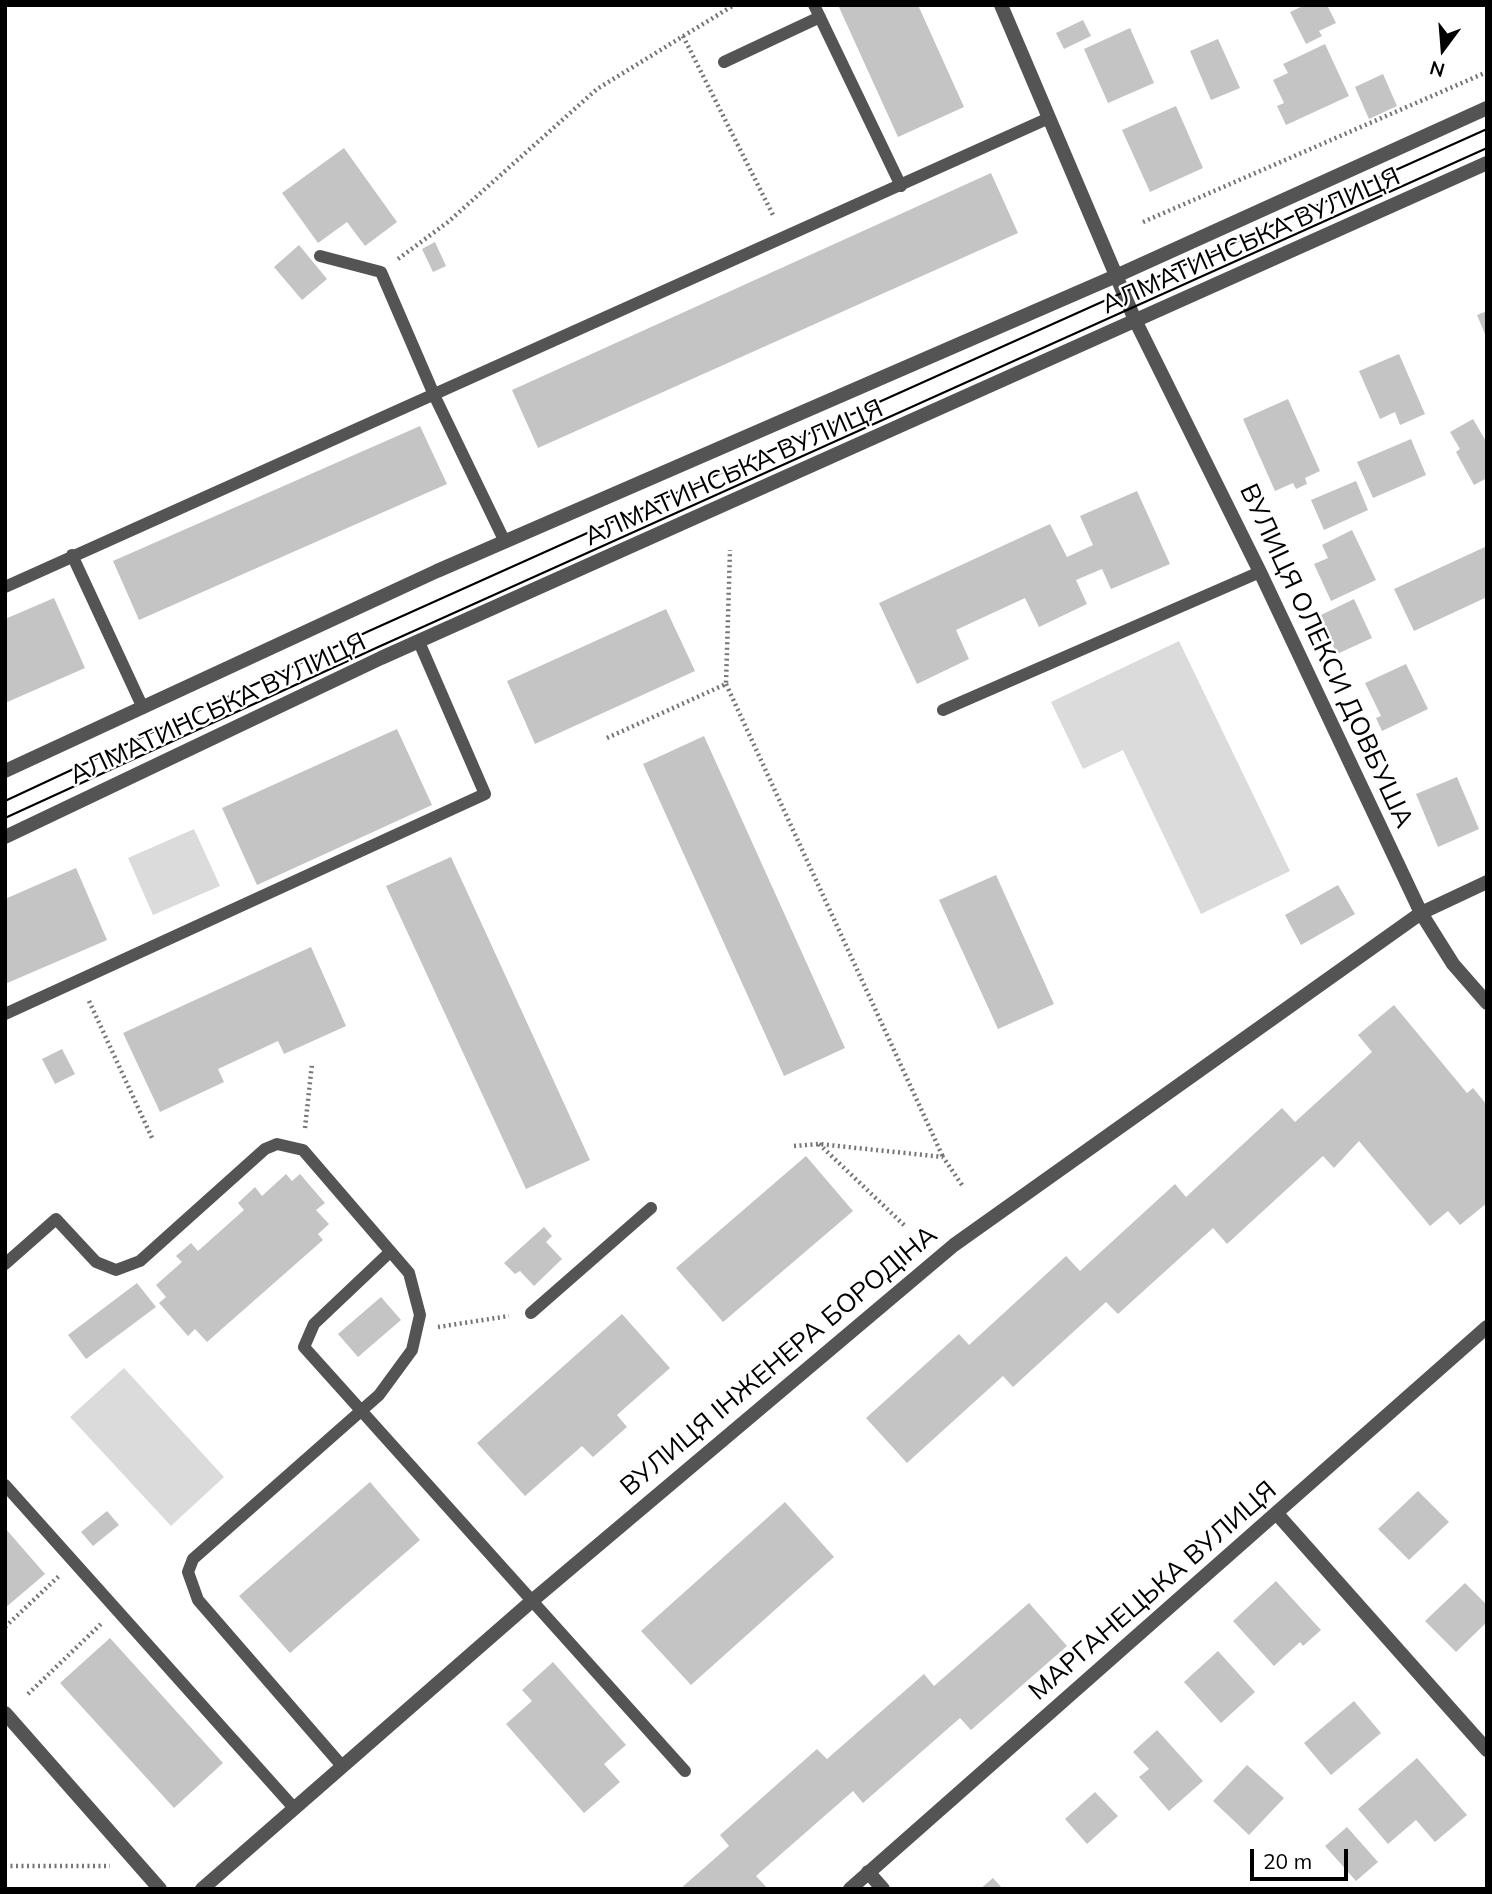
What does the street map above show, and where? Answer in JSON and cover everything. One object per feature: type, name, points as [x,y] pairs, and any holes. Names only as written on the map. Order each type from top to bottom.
[{"type":"street","name":"ВУЛИЦЯ ОЛЕКСИ ДОВБУША","points":[[1001,5],[1135,320],[1261,572],[1421,914],[1453,964],[1487,1003]]},
{"type":"street","name":"АЛМАТИНСЬКА ВУЛИЦЯ","points":[[5,771],[505,542],[1116,276],[1487,108]]},
{"type":"street","name":"АЛМАТИНСЬКА ВУЛИЦЯ","points":[[5,837],[419,642],[1487,163]]},
{"type":"street","name":"ВУЛИЦЯ ІНЖЕНЕРА БОРОДІНА","points":[[202,1889],[533,1600],[986,1220],[1421,914],[1487,882]]},
{"type":"street","name":"МАРГАНЕЦЬКА ВУЛИЦЯ","points":[[850,1889],[1278,1515],[1487,1327]]},
{"type":"street","points":[[1278,1515],[1487,1750]]},
{"type":"street","points":[[5,1713],[160,1889]]},
{"type":"street","points":[[868,1872],[883,1889]]},
{"type":"lane","points":[[724,62],[817,11],[901,186]]},
{"type":"lane","points":[[5,587],[72,555],[435,397],[1049,118]]},
{"type":"lane","points":[[320,256],[381,272],[435,397],[505,542]]},
{"type":"lane","points":[[72,555],[143,708]]},
{"type":"lane","points":[[943,710],[1261,572]]},
{"type":"lane","points":[[5,1014],[485,794],[419,642]]},
{"type":"lane","points":[[5,1264],[56,1219],[96,1262],[116,1270],[140,1261],[265,1149],[277,1144],[303,1150],[409,1273],[419,1315],[412,1350],[379,1395],[193,1559],[188,1572],[190,1585],[198,1600],[342,1766]]},
{"type":"lane","points":[[531,1313],[651,1208]]},
{"type":"lane","points":[[390,1252],[314,1324],[304,1347],[685,1771]]},
{"type":"lane","points":[[5,1485],[294,1808]]},
{"type":"path","points":[[381,272],[448,222],[597,89],[734,5]]},
{"type":"path","points":[[683,36],[785,238]]},
{"type":"path","points":[[1143,222],[1487,72]]},
{"type":"path","points":[[730,550],[726,684],[943,1157],[962,1185]]},
{"type":"path","points":[[607,737],[726,684]]},
{"type":"path","points":[[80,981],[153,1140]]},
{"type":"path","points":[[303,1150],[312,1064]]},
{"type":"path","points":[[794,1146],[819,1144],[943,1157]]},
{"type":"path","points":[[819,1144],[905,1226]]},
{"type":"path","points":[[416,1330],[531,1313]]},
{"type":"path","points":[[5,1627],[73,1564]]},
{"type":"path","points":[[28,1694],[116,1611]]},
{"type":"path","points":[[5,1866],[111,1866]]},
{"type":"shaded area","points":[[1179,641],[1290,871],[1201,914],[1123,750],[1083,769],[1051,702]]},
{"type":"shaded area","points":[[194,829],[220,886],[153,915],[128,858]]},
{"type":"shaded area","points":[[124,1368],[224,1477],[171,1526],[70,1417]]},
{"type":"building","points":[[838,5],[918,5],[964,107],[898,137]]},
{"type":"building","points":[[1305,5],[1327,5],[1336,23],[1319,31],[1322,36],[1306,44],[1290,12]]},
{"type":"building","points":[[1083,20],[1091,36],[1064,49],[1056,33]]},
{"type":"building","points":[[1130,28],[1154,83],[1108,103],[1084,49]]},
{"type":"building","points":[[1218,39],[1240,88],[1211,100],[1190,51]]},
{"type":"building","points":[[1325,44],[1349,96],[1286,125],[1277,106],[1284,103],[1273,80],[1288,73],[1283,64]]},
{"type":"building","points":[[1383,74],[1397,106],[1369,119],[1355,87]]},
{"type":"building","points":[[1176,106],[1203,168],[1150,192],[1122,130]]},
{"type":"building","points":[[344,148],[397,222],[365,246],[347,222],[318,243],[282,193]]},
{"type":"building","points":[[991,173],[1018,233],[538,448],[512,390]]},
{"type":"building","points":[[435,242],[446,266],[433,272],[422,249]]},
{"type":"building","points":[[299,245],[327,279],[302,300],[274,267]]},
{"type":"building","points":[[1487,311],[1487,339],[1477,315]]},
{"type":"building","points":[[1399,354],[1425,414],[1400,425],[1395,412],[1380,419],[1359,371]]},
{"type":"building","points":[[1288,399],[1320,471],[1305,478],[1307,484],[1296,489],[1293,483],[1275,491],[1243,419]]},
{"type":"building","points":[[1473,419],[1487,443],[1487,478],[1474,485],[1456,452],[1460,449],[1450,432]]},
{"type":"building","points":[[420,426],[447,484],[139,620],[113,561]]},
{"type":"building","points":[[1411,439],[1426,475],[1373,498],[1357,462]]},
{"type":"building","points":[[1356,481],[1368,510],[1324,530],[1311,500]]},
{"type":"building","points":[[1137,491],[1170,564],[1111,589],[1102,569],[1076,580],[1087,604],[1039,627],[1025,598],[956,630],[969,659],[917,684],[879,603],[1050,524],[1067,557],[1093,545],[1080,516]]},
{"type":"building","points":[[1352,530],[1376,580],[1331,601],[1314,564],[1328,558],[1322,545]]},
{"type":"building","points":[[1487,546],[1487,597],[1414,631],[1394,589]]},
{"type":"building","points":[[54,598],[85,668],[5,703],[5,619]]},
{"type":"building","points":[[1354,599],[1372,638],[1337,654],[1319,616]]},
{"type":"building","points":[[666,609],[695,671],[535,744],[507,681]]},
{"type":"building","points":[[1406,664],[1428,709],[1382,731],[1376,718],[1381,716],[1365,683]]},
{"type":"building","points":[[397,729],[432,805],[257,885],[222,808]]},
{"type":"building","points":[[704,736],[845,1048],[784,1076],[643,764]]},
{"type":"building","points":[[1457,777],[1479,829],[1438,847],[1416,794]]},
{"type":"building","points":[[451,857],[590,1160],[526,1189],[386,886]]},
{"type":"building","points":[[76,868],[107,940],[5,984],[5,899]]},
{"type":"building","points":[[996,875],[1054,1004],[998,1029],[939,900]]},
{"type":"building","points":[[1338,885],[1355,914],[1301,945],[1285,915]]},
{"type":"building","points":[[311,947],[346,1026],[284,1054],[278,1041],[218,1069],[224,1082],[160,1112],[123,1033]]},
{"type":"building","points":[[1394,1005],[1467,1093],[1473,1088],[1487,1105],[1487,1203],[1460,1225],[1448,1211],[1430,1226],[1359,1141],[1334,1168],[1323,1156],[1227,1244],[1213,1228],[1118,1314],[1106,1302],[1013,1387],[1003,1376],[907,1463],[866,1418],[959,1334],[969,1345],[1066,1256],[1080,1271],[1175,1184],[1186,1197],[1282,1108],[1295,1122],[1372,1052],[1358,1035]]},
{"type":"building","points":[[62,1049],[75,1074],[55,1084],[42,1059]]},
{"type":"building","points":[[806,1156],[853,1211],[723,1322],[676,1268]]},
{"type":"building","points":[[286,1174],[292,1181],[300,1174],[325,1203],[316,1210],[329,1224],[318,1234],[323,1240],[207,1342],[195,1329],[188,1336],[159,1303],[166,1297],[156,1285],[182,1262],[176,1256],[191,1243],[198,1251],[244,1210],[238,1203],[255,1187],[262,1196]]},
{"type":"building","points":[[544,1227],[552,1236],[546,1242],[562,1259],[534,1286],[520,1271],[515,1274],[504,1263]]},
{"type":"building","points":[[137,1283],[156,1307],[86,1359],[68,1335]]},
{"type":"building","points":[[381,1297],[401,1320],[358,1357],[338,1334]]},
{"type":"building","points":[[622,1314],[670,1368],[617,1415],[627,1427],[593,1457],[582,1446],[525,1496],[477,1443]]},
{"type":"building","points":[[370,1482],[420,1540],[290,1653],[239,1596]]},
{"type":"building","points":[[1418,1491],[1449,1522],[1409,1560],[1378,1529]]},
{"type":"building","points":[[785,1502],[834,1557],[691,1685],[641,1631]]},
{"type":"building","points":[[107,1511],[119,1525],[93,1546],[81,1532]]},
{"type":"building","points":[[5,1528],[45,1574],[5,1608]]},
{"type":"building","points":[[1276,1581],[1321,1630],[1303,1646],[1300,1642],[1274,1666],[1233,1621]]},
{"type":"building","points":[[1465,1583],[1487,1605],[1487,1622],[1456,1652],[1425,1621]]},
{"type":"building","points":[[1029,1603],[1067,1646],[971,1730],[960,1718],[863,1803],[853,1791],[756,1876],[768,1889],[680,1889],[729,1846],[720,1835],[817,1749],[827,1759],[924,1674],[934,1686]]},
{"type":"building","points":[[110,1638],[223,1763],[174,1808],[60,1683]]},
{"type":"building","points":[[1218,1651],[1255,1692],[1221,1723],[1184,1682]]},
{"type":"building","points":[[553,1662],[626,1745],[604,1764],[620,1782],[584,1813],[506,1724],[532,1701],[522,1690]]},
{"type":"building","points":[[1354,1701],[1381,1733],[1331,1775],[1304,1743]]},
{"type":"building","points":[[1157,1730],[1203,1781],[1169,1811],[1139,1777],[1149,1769],[1133,1752]]},
{"type":"building","points":[[1417,1758],[1467,1815],[1435,1842],[1416,1820],[1388,1844],[1358,1809]]},
{"type":"building","points":[[1247,1765],[1284,1798],[1249,1835],[1213,1801]]},
{"type":"building","points":[[1095,1792],[1118,1816],[1087,1844],[1065,1819]]},
{"type":"building","points":[[1347,1827],[1378,1862],[1356,1881],[1325,1846]]},
{"type":"building","points":[[993,1878],[1003,1889],[980,1889]]},
{"type":"tram line","points":[[5,801],[369,631],[1487,129]]},
{"type":"tram line","points":[[5,818],[1487,148]]}]
